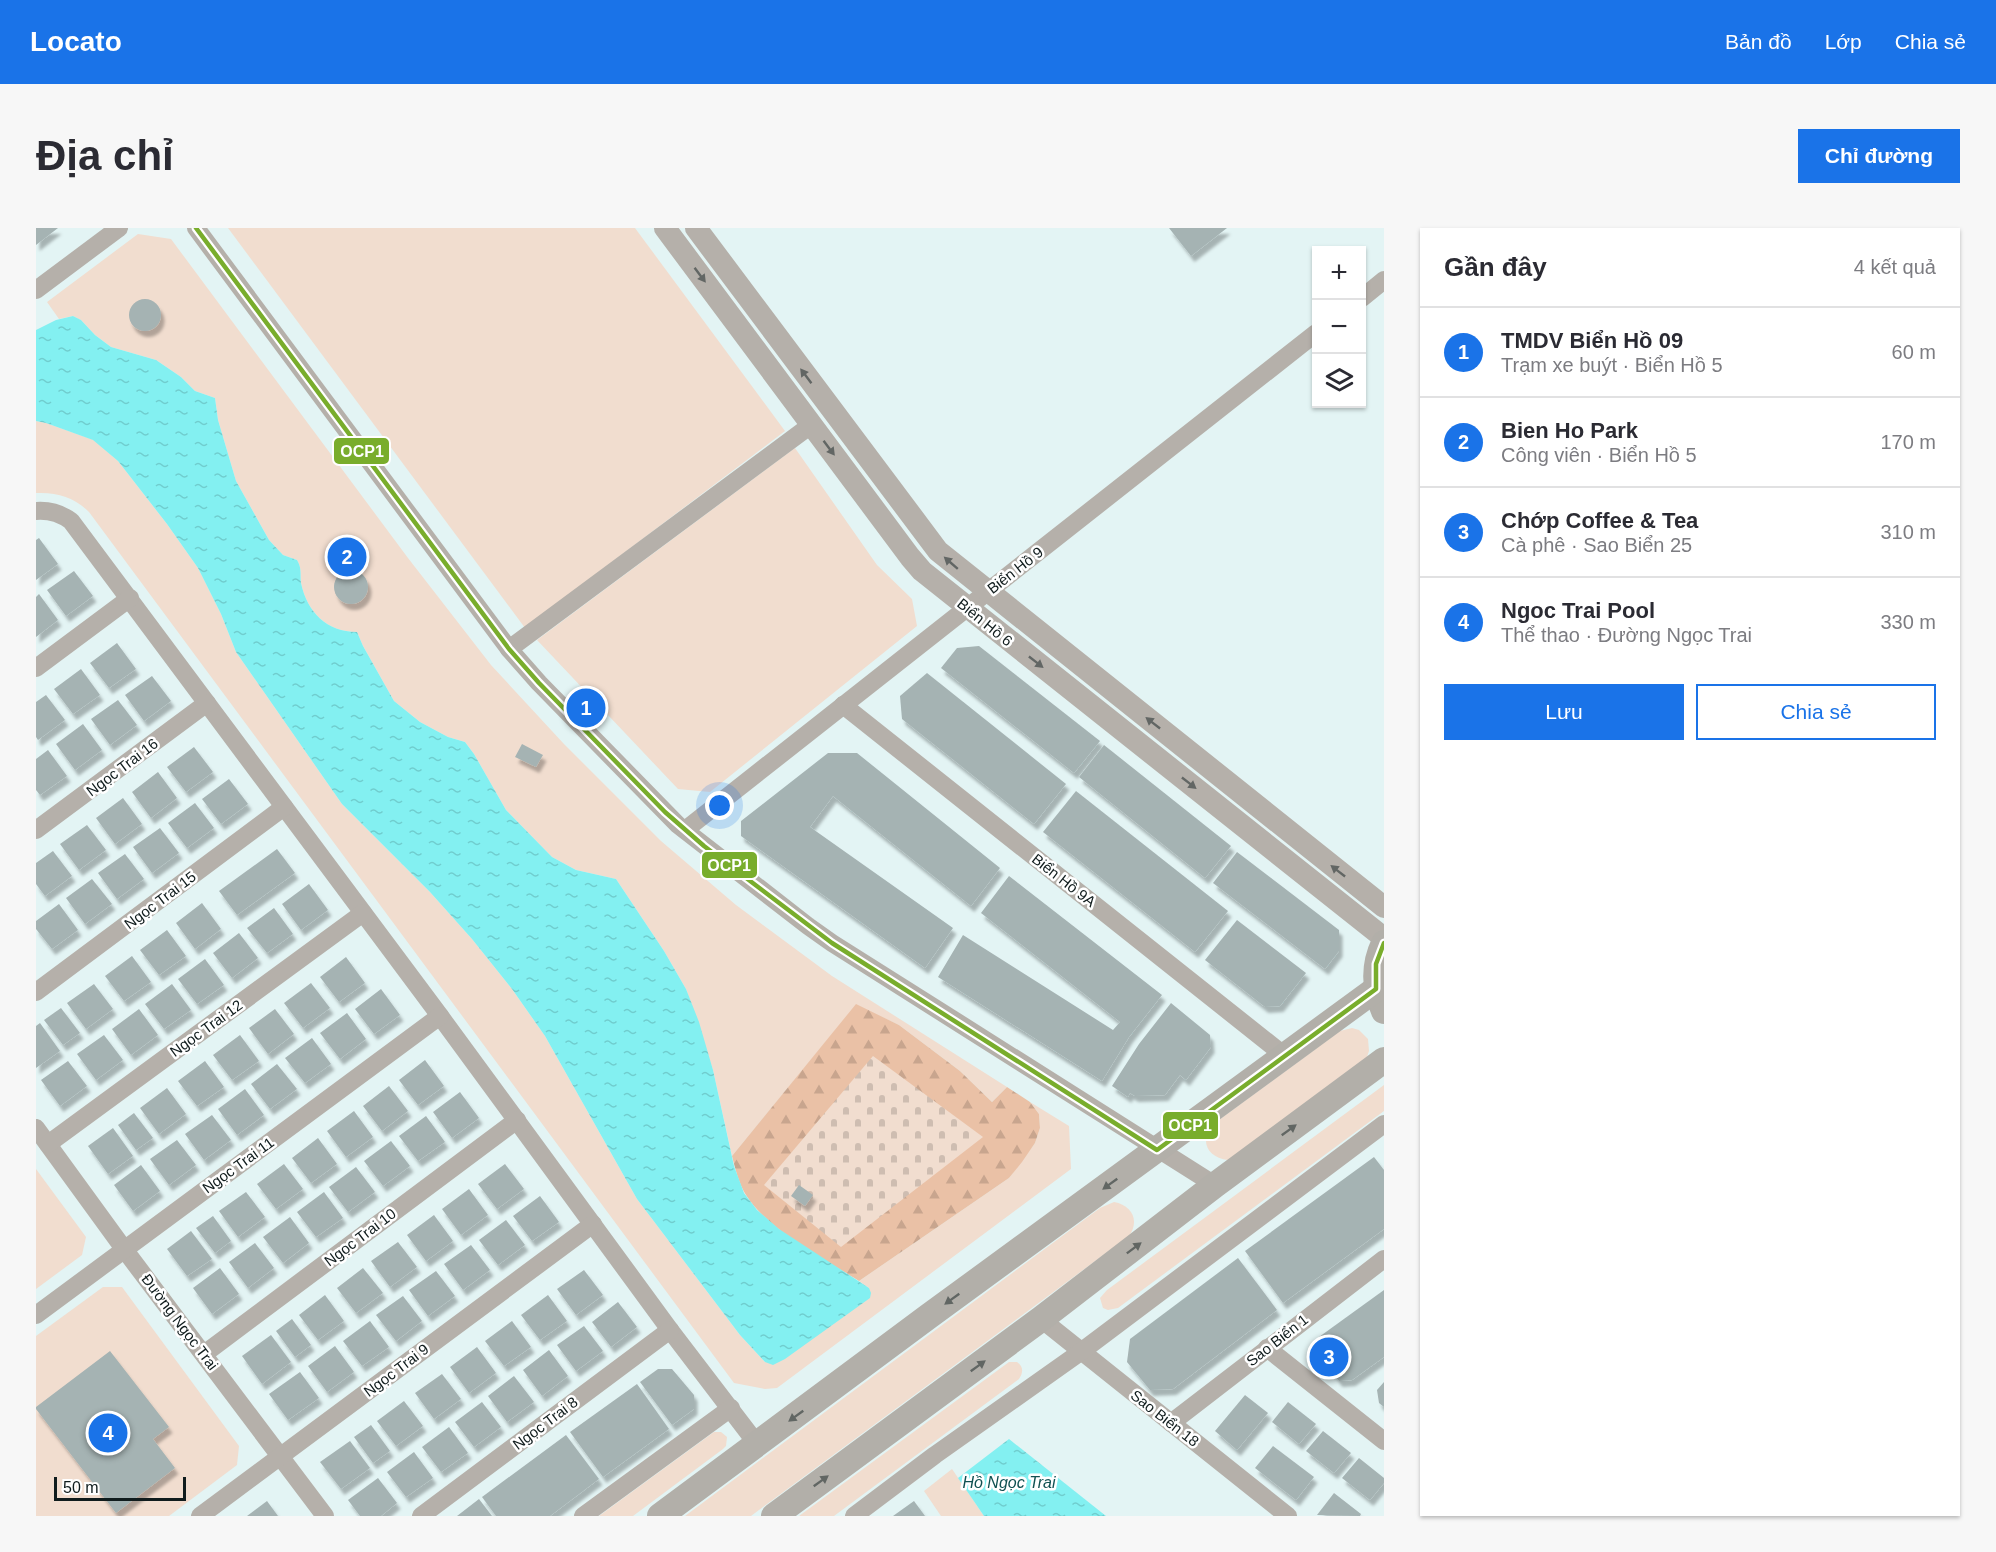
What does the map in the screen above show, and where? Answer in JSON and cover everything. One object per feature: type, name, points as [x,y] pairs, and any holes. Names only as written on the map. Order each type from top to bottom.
[{"type":"main road","points":[[660,1516],[938,1309],[1285,1056],[1380,1000],[1377,964],[1384,943]]},
{"type":"main road","points":[[774,1516],[1041,1319],[1215,1185],[1384,1060]]},
{"type":"street","points":[[36,290],[119,228]]},
{"type":"street","points":[[196,228],[509,649],[539,683],[685,830],[832,943],[1215,1185]]},
{"type":"street","name":"Biển Hồ 6","points":[[665,228],[922,571],[1384,938]]},
{"type":"street","name":"Biển Hồ 6","points":[[696,228],[929,542],[987,592],[1384,907]]},
{"type":"street","points":[[1366,295],[1384,280]]},
{"type":"street","name":"Biển Hồ 9","points":[[685,830],[1312,337]]},
{"type":"street","points":[[509,649],[811,425]]},
{"type":"street","points":[[36,511],[50,511],[63,515],[71,521],[440,1016],[670,1330],[757,1444]]},
{"type":"street","points":[[36,668],[130,598]]},
{"type":"street","name":"Ngọc Trai 16","points":[[36,830],[207,703]]},
{"type":"street","name":"Biển Hồ 9A","points":[[843,705],[1285,1056]]},
{"type":"street","name":"Ngọc Trai 15","points":[[36,992],[284,807]]},
{"type":"street","name":"Ngọc Trai 12","points":[[48,1144],[363,913]]},
{"type":"street","name":"Ngọc Trai 11","points":[[36,1315],[440,1016]]},
{"type":"street","name":"Ngọc Trai 10","points":[[204,1354],[517,1120]]},
{"type":"street","points":[[854,1516],[935,1455],[1082,1351],[1384,1124]]},
{"type":"street","name":"Đường Ngọc Trai","points":[[36,1128],[325,1516]]},
{"type":"street","name":"Ngọc Trai 9","points":[[200,1516],[593,1224]]},
{"type":"street","name":"Sao Biển 1","points":[[1171,1423],[1384,1259]]},
{"type":"street","name":"Sao Biển 18","points":[[1041,1319],[1288,1516]]},
{"type":"street","name":"Ngọc Trai 8","points":[[421,1516],[670,1330]]},
{"type":"street","points":[[1267,1348],[1384,1441]]},
{"type":"street","points":[[584,1516],[731,1408]]},
{"type":"green space","points":[[228,228],[635,228],[785,431],[525,628]]},
{"type":"green space","points":[[138,234],[171,239],[408,558],[491,665],[564,744],[661,841],[736,905],[832,976],[1007,1087],[992,1102],[960,1071],[899,1025],[856,1005],[732,1156],[713,1070],[686,989],[664,951],[616,879],[576,870],[552,857],[506,810],[465,742],[448,737],[420,722],[394,701],[357,632],[336,628],[313,611],[304,593],[297,560],[283,555],[269,540],[236,481],[218,420],[215,398],[195,391],[181,377],[156,360],[111,347],[81,320],[73,316],[59,319],[47,302]]},
{"type":"green space","points":[[36,421],[94,440],[118,461],[167,524],[198,568],[221,614],[236,652],[342,804],[430,892],[512,989],[545,1036],[637,1199],[740,1335],[765,1362],[869,1288],[859,1281],[1009,1178],[1035,1143],[1040,1128],[1039,1114],[1030,1102],[1069,1126],[1071,1169],[777,1388],[765,1389],[734,1383],[89,512],[65,497],[51,493],[36,493]]},
{"type":"green space","points":[[795,448],[877,565],[912,599],[917,626],[710,792],[678,789],[537,640]]},
{"type":"green space","points":[[856,1004],[899,1025],[960,1071],[992,1102],[1007,1087],[1030,1102],[1039,1114],[1040,1128],[1035,1143],[1009,1178],[859,1281],[798,1243],[768,1220],[746,1195],[732,1156]]},
{"type":"green space","points":[[1352,1028],[1359,1030],[1368,1039],[1367,1057],[1228,1160],[1221,1159],[1211,1152],[1206,1143],[1206,1137],[1212,1125],[1340,1031]]},
{"type":"green space","points":[[873,1056],[983,1137],[841,1247],[764,1185]]},
{"type":"green space","points":[[1384,1085],[1384,1111],[1118,1308],[1108,1310],[1103,1308],[1100,1298],[1107,1290]]},
{"type":"green space","points":[[36,1169],[86,1237],[82,1255],[36,1289]]},
{"type":"green space","points":[[1114,1202],[1130,1210],[1134,1219],[1129,1236],[751,1516],[685,1516],[1100,1208]]},
{"type":"green space","points":[[103,1287],[122,1287],[239,1446],[237,1465],[169,1516],[36,1516],[36,1336]]},
{"type":"green space","points":[[1009,1362],[1017,1362],[1021,1366],[1022,1372],[1019,1379],[834,1516],[799,1516]]},
{"type":"green space","points":[[714,1432],[721,1432],[727,1437],[726,1446],[633,1516],[599,1516]]},
{"type":"green space","points":[[952,1469],[984,1516],[941,1516],[924,1491]]},
{"type":"water","points":[[73,316],[81,320],[111,347],[156,360],[181,377],[195,391],[215,398],[218,420],[236,481],[269,540],[283,555],[297,560],[304,593],[313,611],[336,628],[357,632],[394,701],[420,722],[448,737],[465,742],[506,810],[552,857],[576,870],[616,879],[664,951],[686,989],[699,1022],[713,1070],[734,1166],[744,1193],[757,1210],[779,1229],[869,1288],[870,1298],[785,1359],[773,1365],[765,1362],[740,1335],[637,1199],[545,1036],[512,989],[430,892],[342,804],[236,652],[221,614],[198,568],[167,524],[118,461],[93,440],[36,421],[36,330],[56,320]]},
{"type":"water","name":"Hồ Ngọc Trai","points":[[1009,1439],[1106,1516],[984,1516],[958,1478]]},
{"type":"building","points":[[36,228],[58,228],[36,245]]},
{"type":"building","points":[[1169,228],[1227,228],[1191,256]]},
{"type":"building","points":[[145,299],[157,303],[161,315],[157,327],[145,331],[133,327],[129,315],[133,303]]},
{"type":"building","points":[[39,538],[58,564],[36,580],[36,540]]},
{"type":"building","points":[[351,570],[363,575],[368,587],[363,599],[351,604],[339,599],[334,587],[339,575]]},
{"type":"building","points":[[74,571],[93,596],[66,616],[47,590]]},
{"type":"building","points":[[39,594],[58,620],[36,637],[36,597]]},
{"type":"building","points":[[117,643],[136,669],[109,688],[90,663]]},
{"type":"building","points":[[979,646],[1100,741],[1074,773],[941,668],[957,648]]},
{"type":"building","points":[[81,669],[100,695],[73,714],[54,689]]},
{"type":"building","points":[[927,673],[1066,784],[1034,824],[902,719],[900,696]]},
{"type":"building","points":[[152,676],[171,701],[144,721],[125,695]]},
{"type":"building","points":[[46,695],[65,720],[38,740],[36,737],[36,702]]},
{"type":"building","points":[[118,700],[137,725],[110,745],[91,719]]},
{"type":"building","points":[[83,724],[102,750],[75,770],[56,744]]},
{"type":"building","points":[[522,744],[543,755],[536,767],[515,757]]},
{"type":"building","points":[[1104,745],[1231,846],[1205,878],[1079,777]]},
{"type":"building","points":[[194,747],[213,772],[186,792],[167,767]]},
{"type":"building","points":[[48,750],[67,776],[40,795],[36,790],[36,759]]},
{"type":"building","points":[[828,753],[857,753],[1000,868],[971,906],[833,796],[810,827],[953,928],[925,968],[741,836],[741,821]]},
{"type":"building","points":[[158,772],[177,798],[151,818],[132,792]]},
{"type":"building","points":[[229,779],[248,804],[221,824],[202,799]]},
{"type":"building","points":[[1076,791],[1228,911],[1195,952],[1043,832]]},
{"type":"building","points":[[123,798],[142,824],[115,844],[96,818]]},
{"type":"building","points":[[195,803],[214,828],[187,848],[168,823]]},
{"type":"building","points":[[87,825],[106,850],[79,870],[60,844]]},
{"type":"building","points":[[160,828],[179,853],[152,873],[133,847]]},
{"type":"building","points":[[277,849],[295,873],[237,915],[219,891]]},
{"type":"building","points":[[53,851],[72,876],[45,896],[36,884],[36,863]]},
{"type":"building","points":[[1237,852],[1339,930],[1339,951],[1325,969],[1213,883]]},
{"type":"building","points":[[125,854],[144,879],[117,899],[98,873]]},
{"type":"building","points":[[1009,876],[1162,995],[1129,1037],[1102,1081],[938,977],[963,935],[1113,1030],[1120,1022],[981,913]]},
{"type":"building","points":[[92,879],[112,904],[85,924],[66,898]]},
{"type":"building","points":[[309,884],[328,910],[301,930],[282,904]]},
{"type":"building","points":[[202,903],[221,929],[195,949],[176,923]]},
{"type":"building","points":[[59,904],[78,930],[52,949],[36,929],[36,921]]},
{"type":"building","points":[[274,908],[293,934],[267,953],[247,928]]},
{"type":"building","points":[[1237,920],[1306,973],[1280,1006],[1265,1007],[1205,960]]},
{"type":"building","points":[[167,930],[186,956],[159,975],[140,950]]},
{"type":"building","points":[[239,933],[258,958],[232,978],[213,953]]},
{"type":"building","points":[[132,956],[151,982],[124,1001],[105,976]]},
{"type":"building","points":[[346,957],[365,983],[339,1002],[320,977]]},
{"type":"building","points":[[205,959],[224,985],[197,1004],[178,979]]},
{"type":"building","points":[[311,983],[330,1008],[303,1028],[284,1003]]},
{"type":"building","points":[[94,984],[113,1009],[86,1029],[67,1003]]},
{"type":"building","points":[[172,984],[191,1010],[164,1029],[145,1004]]},
{"type":"building","points":[[381,989],[400,1015],[374,1034],[355,1009]]},
{"type":"building","points":[[1171,1003],[1210,1035],[1211,1047],[1186,1080],[1180,1075],[1165,1095],[1135,1096],[1130,1093],[1128,1097],[1112,1086],[1139,1044]]},
{"type":"building","points":[[61,1008],[80,1033],[63,1045],[44,1020]]},
{"type":"building","points":[[139,1009],[158,1035],[131,1055],[112,1029]]},
{"type":"building","points":[[275,1009],[294,1034],[268,1054],[249,1028]]},
{"type":"building","points":[[347,1013],[366,1039],[340,1059],[320,1033]]},
{"type":"building","points":[[40,1023],[60,1051],[36,1068],[36,1026]]},
{"type":"building","points":[[104,1035],[123,1060],[96,1080],[77,1054]]},
{"type":"building","points":[[240,1035],[259,1061],[232,1080],[213,1055]]},
{"type":"building","points":[[312,1038],[331,1064],[305,1083],[285,1058]]},
{"type":"building","points":[[425,1060],[444,1086],[418,1105],[399,1080]]},
{"type":"building","points":[[68,1061],[87,1086],[60,1106],[41,1080]]},
{"type":"building","points":[[205,1061],[224,1087],[197,1106],[178,1081]]},
{"type":"building","points":[[277,1064],[297,1089],[270,1109],[251,1084]]},
{"type":"building","points":[[389,1086],[408,1111],[382,1131],[363,1106]]},
{"type":"building","points":[[167,1088],[186,1114],[159,1134],[140,1108]]},
{"type":"building","points":[[245,1089],[264,1115],[237,1135],[218,1109]]},
{"type":"building","points":[[460,1092],[479,1118],[452,1138],[433,1112]]},
{"type":"building","points":[[354,1111],[373,1137],[346,1157],[327,1131]]},
{"type":"building","points":[[134,1113],[153,1138],[136,1150],[118,1125]]},
{"type":"building","points":[[212,1115],[231,1140],[204,1160],[185,1134]]},
{"type":"building","points":[[426,1116],[445,1142],[418,1161],[399,1136]]},
{"type":"building","points":[[113,1128],[133,1156],[108,1174],[88,1146]]},
{"type":"building","points":[[318,1138],[337,1164],[311,1183],[292,1158]]},
{"type":"building","points":[[177,1140],[196,1165],[169,1185],[150,1159]]},
{"type":"building","points":[[391,1141],[410,1166],[383,1186],[364,1161]]},
{"type":"building","points":[[1374,1157],[1384,1170],[1384,1229],[1283,1303],[1245,1251]]},
{"type":"building","points":[[284,1164],[303,1189],[276,1209],[257,1184]]},
{"type":"building","points":[[505,1164],[524,1189],[497,1209],[478,1184]]},
{"type":"building","points":[[141,1165],[160,1191],[133,1211],[114,1185]]},
{"type":"building","points":[[356,1167],[375,1192],[348,1212],[329,1187]]},
{"type":"building","points":[[799,1185],[813,1195],[805,1206],[791,1196]]},
{"type":"building","points":[[469,1189],[488,1215],[461,1235],[442,1209]]},
{"type":"building","points":[[246,1192],[265,1217],[238,1237],[219,1211]]},
{"type":"building","points":[[324,1192],[343,1218],[316,1237],[297,1212]]},
{"type":"building","points":[[540,1196],[559,1222],[532,1241],[513,1216]]},
{"type":"building","points":[[434,1215],[453,1241],[426,1261],[407,1235]]},
{"type":"building","points":[[213,1216],[231,1241],[215,1253],[196,1228]]},
{"type":"building","points":[[290,1217],[309,1243],[283,1263],[263,1237]]},
{"type":"building","points":[[506,1220],[525,1245],[498,1265],[479,1240]]},
{"type":"building","points":[[191,1231],[212,1259],[187,1276],[167,1249]]},
{"type":"building","points":[[398,1242],[417,1267],[390,1287],[371,1261]]},
{"type":"building","points":[[255,1243],[274,1268],[248,1288],[229,1262]]},
{"type":"building","points":[[471,1245],[490,1270],[463,1290],[444,1264]]},
{"type":"building","points":[[1238,1258],[1277,1310],[1173,1389],[1150,1390],[1127,1362],[1130,1339]]},
{"type":"building","points":[[220,1268],[239,1294],[212,1314],[193,1288]]},
{"type":"building","points":[[363,1268],[383,1293],[356,1313],[337,1288]]},
{"type":"building","points":[[584,1270],[603,1295],[576,1315],[557,1289]]},
{"type":"building","points":[[436,1271],[455,1296],[428,1316],[409,1290]]},
{"type":"building","points":[[1384,1290],[1384,1357],[1352,1380],[1339,1381],[1317,1352],[1319,1337]]},
{"type":"building","points":[[325,1295],[344,1321],[318,1340],[299,1315]]},
{"type":"building","points":[[548,1295],[567,1321],[540,1340],[521,1315]]},
{"type":"building","points":[[403,1296],[422,1321],[396,1341],[376,1315]]},
{"type":"building","points":[[618,1302],[637,1327],[611,1347],[592,1322]]},
{"type":"building","points":[[292,1319],[311,1345],[295,1357],[276,1331]]},
{"type":"building","points":[[370,1321],[389,1347],[362,1366],[343,1341]]},
{"type":"building","points":[[512,1321],[531,1347],[504,1366],[485,1341]]},
{"type":"building","points":[[584,1326],[603,1351],[576,1371],[557,1345]]},
{"type":"building","points":[[271,1335],[291,1362],[262,1384],[242,1356]]},
{"type":"building","points":[[335,1346],[354,1372],[327,1392],[308,1366]]},
{"type":"building","points":[[477,1347],[496,1373],[469,1393],[450,1367]]},
{"type":"building","points":[[549,1350],[568,1376],[542,1396],[523,1370]]},
{"type":"building","points":[[110,1351],[169,1427],[153,1439],[175,1468],[116,1513],[36,1409]]},
{"type":"building","points":[[658,1369],[672,1369],[694,1395],[694,1409],[672,1425],[640,1382]]},
{"type":"building","points":[[300,1372],[319,1398],[288,1420],[269,1394]]},
{"type":"building","points":[[442,1374],[461,1399],[434,1419],[415,1393]]},
{"type":"building","points":[[514,1376],[534,1402],[507,1422],[488,1396]]},
{"type":"building","points":[[1384,1382],[1384,1407],[1379,1403],[1377,1390]]},
{"type":"building","points":[[637,1384],[669,1429],[603,1477],[570,1432]]},
{"type":"building","points":[[1245,1395],[1268,1413],[1237,1450],[1215,1431]]},
{"type":"building","points":[[404,1401],[423,1426],[396,1446],[377,1421]]},
{"type":"building","points":[[482,1402],[501,1427],[474,1447],[455,1422]]},
{"type":"building","points":[[1288,1402],[1316,1424],[1299,1444],[1272,1422]]},
{"type":"building","points":[[371,1425],[390,1451],[373,1463],[354,1437]]},
{"type":"building","points":[[449,1427],[468,1453],[441,1472],[422,1447]]},
{"type":"building","points":[[1323,1431],[1351,1453],[1334,1473],[1306,1451]]},
{"type":"building","points":[[566,1435],[599,1479],[550,1516],[496,1516],[482,1497]]},
{"type":"building","points":[[350,1441],[370,1468],[341,1489],[320,1462]]},
{"type":"building","points":[[1273,1446],[1314,1477],[1296,1500],[1255,1468]]},
{"type":"building","points":[[414,1452],[433,1478],[406,1497],[387,1472]]},
{"type":"building","points":[[1359,1458],[1384,1478],[1384,1483],[1370,1500],[1342,1478]]},
{"type":"building","points":[[378,1478],[397,1503],[381,1516],[360,1516],[348,1500]]},
{"type":"building","points":[[1334,1493],[1361,1514],[1360,1516],[1317,1515]]},
{"type":"building","points":[[479,1499],[492,1516],[457,1516]]},
{"type":"building","points":[[267,1501],[278,1516],[247,1516]]},
{"type":"building","points":[[914,1501],[925,1516],[893,1516]]},
{"type":"transit line","name":"OCP1","points":[[196,228],[509,649],[539,683],[665,812],[704,846],[832,943],[1157,1150],[1376,989],[1376,964],[1384,943]]},
{"type":"place","name":"Bien Ho Park","points":[[347,557]]},
{"type":"place","name":"TMDV Biển Hồ 09","points":[[586,708]]},
{"type":"place","name":"Chớp Coffee & Tea","points":[[1329,1357]]},
{"type":"place","name":"Ngoc Trai Pool","points":[[108,1433]]}]
